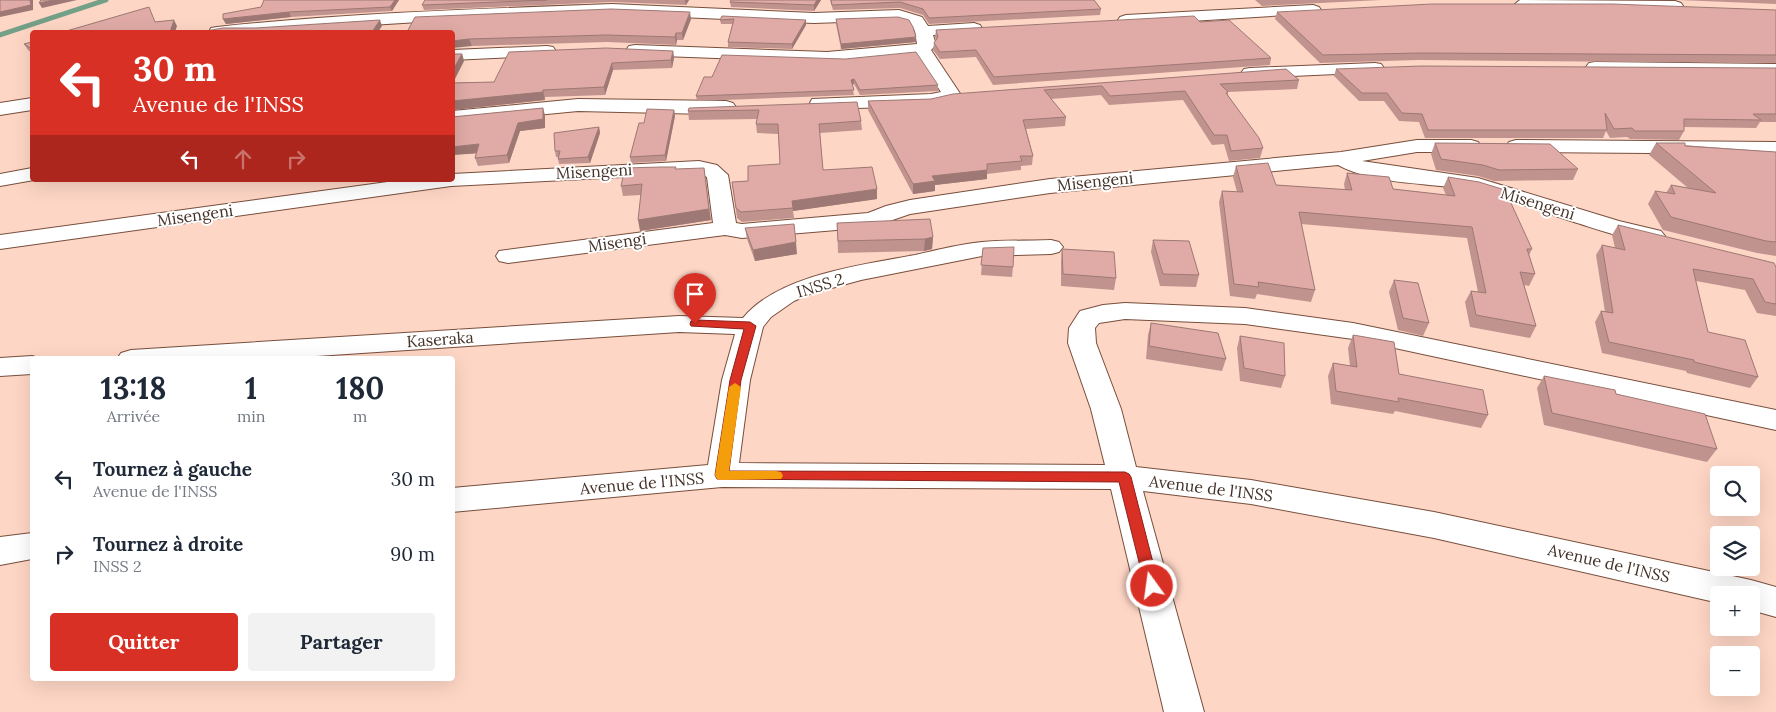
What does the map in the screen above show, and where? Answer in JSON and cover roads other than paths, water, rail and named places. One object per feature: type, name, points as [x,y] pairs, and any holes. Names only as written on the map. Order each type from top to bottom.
[{"type":"street","points":[[814,18],[824,0]]},
{"type":"street","points":[[1509,4],[1609,4],[1688,7]]},
{"type":"street","points":[[235,30],[301,23],[612,9],[814,18],[898,15],[916,20],[923,31],[927,45],[922,49],[827,57],[622,50]]},
{"type":"street","points":[[1108,21],[1332,10]]},
{"type":"street","points":[[923,31],[991,27]]},
{"type":"street","points":[[922,49],[952,95]]},
{"type":"street","points":[[455,55],[567,51]]},
{"type":"street","points":[[1578,67],[1776,69]]},
{"type":"street","points":[[1234,74],[1389,68]]},
{"type":"street","points":[[798,104],[932,100],[952,95],[971,94]]},
{"type":"street","points":[[1,108],[30,104]]},
{"type":"street","points":[[455,117],[574,105],[631,105],[692,109],[740,107]]},
{"type":"street","points":[[1341,158],[1417,146],[1776,148]]},
{"type":"street","name":"Misengeni","points":[[455,180],[699,167],[710,169],[716,175],[725,228],[742,231],[852,223],[872,220],[894,210],[910,206],[1050,186],[1341,158],[1354,165],[1371,170],[1478,185],[1612,226],[1676,242]]},
{"type":"street","points":[[0,180],[30,174]]},
{"type":"street","name":"Misengeni","points":[[0,242],[351,187],[422,182]]},
{"type":"street","name":"Misengi","points":[[508,256],[725,228]]},
{"type":"street","name":"INSS 2","points":[[722,475],[736,380],[750,326],[762,310],[801,289],[858,273],[982,249],[1051,247]]},
{"type":"street","points":[[1184,712],[1125,477],[1106,409],[1082,343],[1082,328],[1090,316],[1125,311],[1245,316],[1353,331],[1776,420]]},
{"type":"street","name":"Kaseraka","points":[[178,356],[679,324],[750,326]]},
{"type":"street","points":[[0,367],[30,365]]},
{"type":"street","name":"Avenue de l'INSS","points":[[455,500],[722,475],[1125,477],[1252,492],[1434,525],[1710,586]]},
{"type":"street","points":[[0,551],[30,546]]},
{"type":"street","name":"Avenue de l'INSS","points":[[1760,598],[1776,602]]},
{"type":"waterway","points":[[0,35],[106,0]]}]
